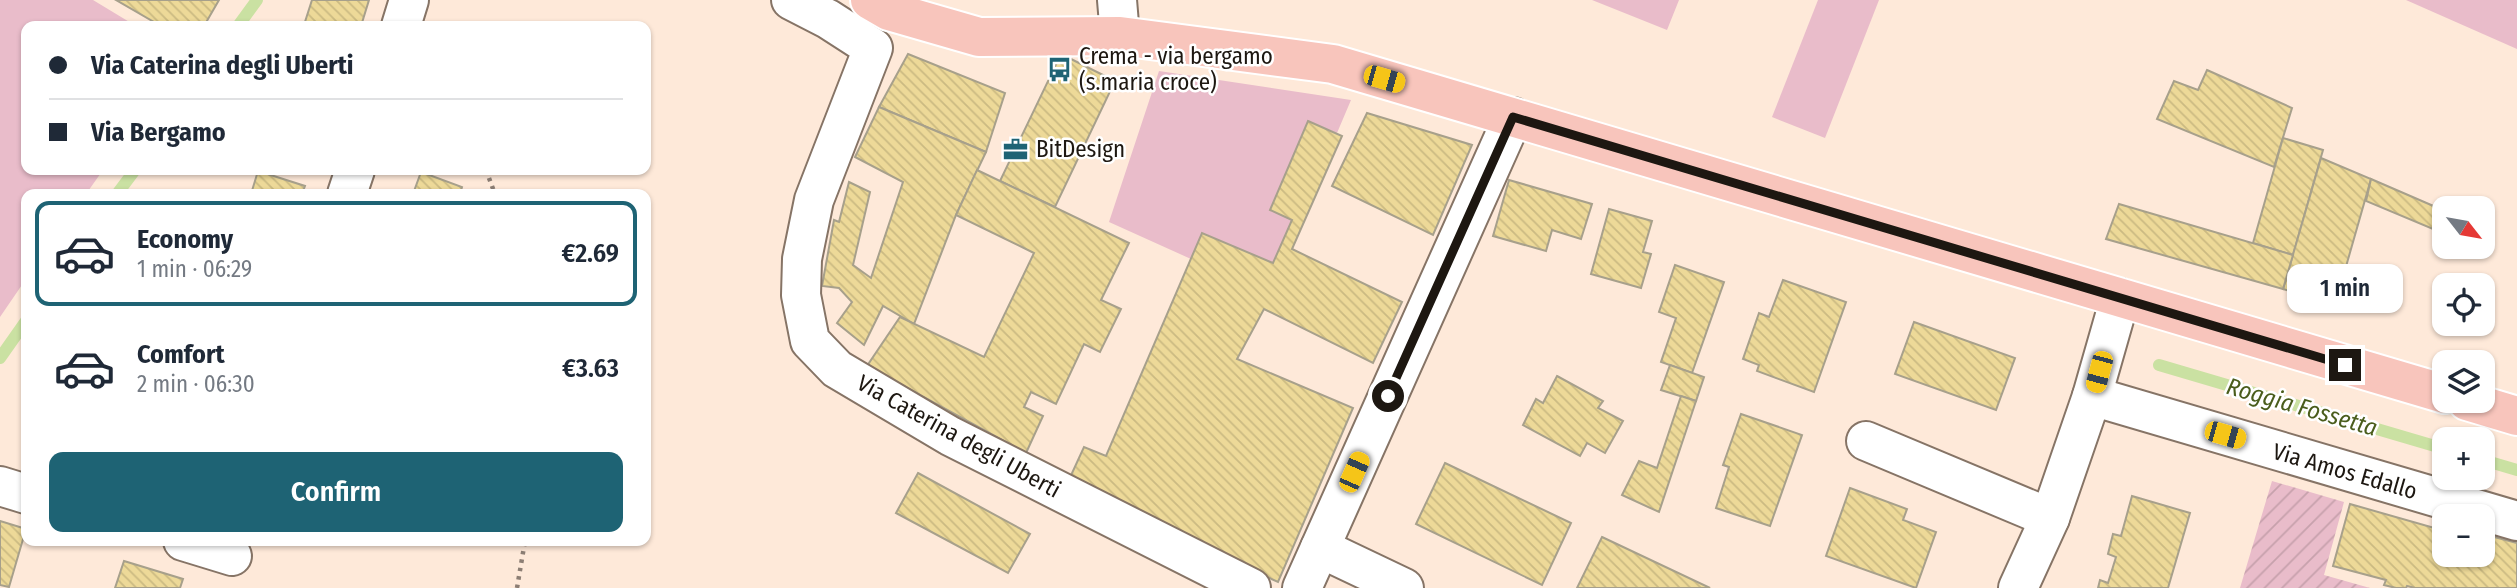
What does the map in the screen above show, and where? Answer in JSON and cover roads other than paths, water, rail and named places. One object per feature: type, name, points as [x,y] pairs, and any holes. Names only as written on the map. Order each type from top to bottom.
[{"type":"main road","points":[[870,0],[889,12],[979,37],[1119,18],[1333,64],[2432,390]]},
{"type":"main road","points":[[2495,409],[2517,416]]},
{"type":"street","points":[[403,21],[409,0]]},
{"type":"street","name":"Via Caterina degli Uberti","points":[[791,0],[828,19],[873,48],[814,200],[802,259],[801,295],[810,341],[837,369],[950,436],[1251,588]]},
{"type":"street","points":[[1302,588],[1513,117]]},
{"type":"street","points":[[2018,588],[2050,518],[2092,396],[2120,298]]},
{"type":"street","name":"Via Amos Edallo","points":[[2092,396],[2517,521]]},
{"type":"street","points":[[1866,441],[2050,518]]},
{"type":"street","points":[[0,486],[21,492]]},
{"type":"street","points":[[195,546],[231,561]]},
{"type":"street","points":[[1320,548],[1404,588]]},
{"type":"waterway","name":"Roggia Fossetta","points":[[242,21],[257,0]]},
{"type":"waterway","name":"Roggia Fossetta","points":[[121,189],[131,175]]},
{"type":"waterway","name":"Roggia Fossetta","points":[[0,358],[21,328]]},
{"type":"waterway","name":"Roggia Fossetta","points":[[2159,365],[2432,445]]},
{"type":"waterway","name":"Roggia Fossetta","points":[[2495,464],[2517,470]]},
{"type":"place","name":"Crema - via bergamo (s.maria croce)","points":[[1059,69]]},
{"type":"place","name":"BitDesign","points":[[1016,149]]}]
